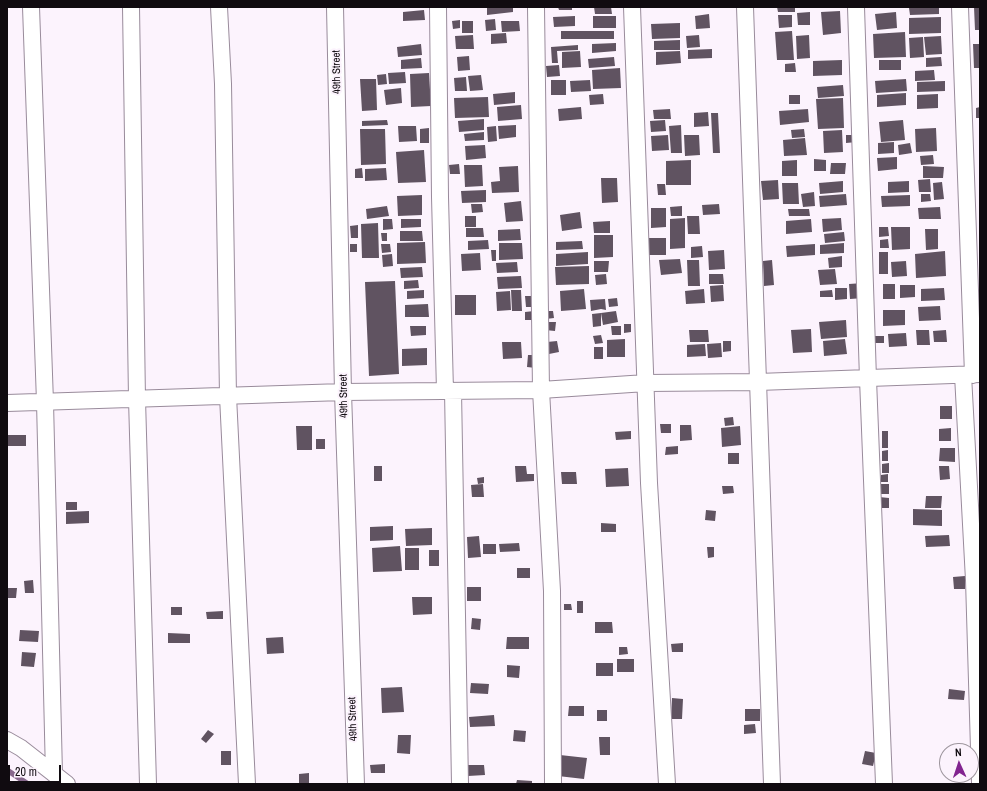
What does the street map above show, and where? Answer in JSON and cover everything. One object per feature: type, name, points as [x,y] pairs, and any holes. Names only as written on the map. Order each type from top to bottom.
[{"type":"street","points":[[30,7],[45,402],[54,774]]},
{"type":"street","points":[[132,7],[137,399],[148,784]]},
{"type":"street","points":[[219,7],[223,84],[228,396],[247,784]]},
{"type":"street","name":"49th Street","points":[[335,7],[343,392],[356,784]]},
{"type":"street","points":[[438,7],[440,197],[449,391],[460,784]]},
{"type":"street","points":[[536,7],[541,390],[552,591],[553,784]]},
{"type":"street","points":[[632,7],[649,483],[667,784]]},
{"type":"street","points":[[745,7],[772,784]]},
{"type":"street","points":[[856,7],[868,379],[884,784]]},
{"type":"street","points":[[960,7],[972,375],[974,580],[980,783]]},
{"type":"street","points":[[7,403],[343,392],[541,390],[646,384],[972,375]]},
{"type":"street","points":[[7,740],[21,748],[67,784]]},
{"type":"building","points":[[487,7],[513,7],[513,12],[487,15]]},
{"type":"building","points":[[558,7],[572,7],[572,10],[559,10]]},
{"type":"building","points":[[594,7],[611,7],[612,14],[595,14]]},
{"type":"building","points":[[777,7],[795,7],[795,12],[778,12]]},
{"type":"building","points":[[939,7],[939,14],[910,15],[909,8]]},
{"type":"building","points":[[974,7],[980,7],[980,30],[975,30]]},
{"type":"building","points":[[424,10],[425,20],[403,21],[403,12]]},
{"type":"building","points":[[840,11],[841,33],[823,35],[821,12]]},
{"type":"building","points":[[810,12],[810,25],[798,25],[797,13]]},
{"type":"building","points":[[896,12],[897,28],[877,30],[875,14]]},
{"type":"building","points":[[709,14],[710,28],[696,29],[695,16]]},
{"type":"building","points":[[778,15],[792,15],[792,27],[779,28]]},
{"type":"building","points":[[575,16],[575,26],[554,27],[553,17]]},
{"type":"building","points":[[593,16],[616,16],[616,28],[593,28]]},
{"type":"building","points":[[941,17],[941,33],[909,34],[909,18]]},
{"type":"building","points":[[495,19],[496,30],[486,31],[485,20]]},
{"type":"building","points":[[460,20],[460,28],[453,29],[452,21]]},
{"type":"building","points":[[462,21],[473,21],[473,33],[462,33]]},
{"type":"building","points":[[501,21],[519,21],[520,31],[502,32]]},
{"type":"building","points":[[680,23],[680,38],[652,39],[651,24]]},
{"type":"building","points":[[561,31],[614,31],[614,39],[561,39]]},
{"type":"building","points":[[792,31],[794,60],[777,60],[775,32]]},
{"type":"building","points":[[905,32],[906,57],[874,58],[873,34]]},
{"type":"building","points":[[506,33],[507,43],[491,44],[491,34]]},
{"type":"building","points":[[473,35],[474,49],[456,49],[455,36]]},
{"type":"building","points":[[699,35],[700,47],[687,48],[686,36]]},
{"type":"building","points":[[809,35],[810,58],[797,59],[796,36]]},
{"type":"building","points":[[941,36],[942,54],[926,55],[924,37]]},
{"type":"building","points":[[923,37],[924,57],[910,58],[909,38]]},
{"type":"building","points":[[680,40],[680,50],[654,50],[654,41]]},
{"type":"building","points":[[616,43],[616,51],[592,53],[592,44]]},
{"type":"building","points":[[421,44],[422,55],[398,57],[397,47]]},
{"type":"building","points":[[973,44],[980,44],[980,68],[974,68]]},
{"type":"building","points":[[578,45],[578,50],[557,51],[558,63],[552,63],[551,47]]},
{"type":"building","points":[[712,49],[712,58],[688,59],[688,50]]},
{"type":"building","points":[[580,51],[581,67],[562,68],[562,52]]},
{"type":"building","points":[[680,51],[681,63],[656,65],[656,52]]},
{"type":"building","points":[[469,56],[470,70],[458,71],[457,57]]},
{"type":"building","points":[[614,57],[615,66],[589,68],[588,59]]},
{"type":"building","points":[[941,57],[942,66],[926,67],[926,58]]},
{"type":"building","points":[[421,58],[422,68],[401,69],[401,60]]},
{"type":"building","points":[[842,60],[842,75],[813,76],[813,61]]},
{"type":"building","points":[[879,60],[901,60],[901,70],[879,70]]},
{"type":"building","points":[[795,63],[796,72],[785,72],[785,64]]},
{"type":"building","points":[[559,65],[560,76],[547,77],[546,66]]},
{"type":"building","points":[[620,68],[621,88],[593,89],[592,70]]},
{"type":"building","points":[[934,70],[935,80],[915,81],[915,71]]},
{"type":"building","points":[[405,72],[406,83],[389,84],[388,73]]},
{"type":"building","points":[[429,73],[431,106],[411,107],[410,74]]},
{"type":"building","points":[[386,74],[387,84],[378,85],[377,75]]},
{"type":"building","points":[[481,75],[483,90],[470,91],[468,76]]},
{"type":"building","points":[[466,77],[467,91],[455,91],[454,78]]},
{"type":"building","points":[[360,79],[376,79],[377,110],[362,111]]},
{"type":"building","points":[[906,79],[907,91],[876,93],[875,81]]},
{"type":"building","points":[[551,80],[566,80],[566,95],[551,95]]},
{"type":"building","points":[[590,80],[591,91],[571,92],[570,81]]},
{"type":"building","points":[[945,81],[945,91],[917,92],[917,82]]},
{"type":"building","points":[[843,85],[844,96],[818,98],[817,87]]},
{"type":"building","points":[[401,88],[402,103],[386,105],[384,90]]},
{"type":"building","points":[[515,92],[515,103],[494,105],[493,94]]},
{"type":"building","points":[[906,93],[906,105],[877,107],[877,95]]},
{"type":"building","points":[[603,94],[604,104],[590,105],[589,95]]},
{"type":"building","points":[[938,94],[938,108],[917,109],[917,95]]},
{"type":"building","points":[[789,95],[800,95],[800,104],[789,104]]},
{"type":"building","points":[[488,97],[489,117],[455,118],[454,98]]},
{"type":"building","points":[[843,98],[844,128],[818,129],[816,99]]},
{"type":"building","points":[[521,105],[522,119],[498,121],[497,107]]},
{"type":"building","points":[[581,107],[582,119],[559,121],[558,109]]},
{"type":"building","points":[[980,107],[980,118],[976,118],[976,108]]},
{"type":"building","points":[[670,109],[671,119],[654,119],[653,110]]},
{"type":"building","points":[[808,109],[809,122],[780,125],[779,111]]},
{"type":"building","points":[[708,112],[709,126],[694,127],[694,113]]},
{"type":"building","points":[[711,113],[718,113],[720,153],[713,153]]},
{"type":"building","points":[[484,119],[484,130],[459,132],[458,121]]},
{"type":"building","points":[[387,120],[388,125],[362,126],[362,121]]},
{"type":"building","points":[[665,120],[666,131],[651,132],[650,121]]},
{"type":"building","points":[[903,120],[905,140],[881,142],[879,122]]},
{"type":"building","points":[[516,125],[516,137],[499,139],[498,126]]},
{"type":"building","points":[[681,125],[682,153],[671,153],[669,126]]},
{"type":"building","points":[[398,126],[416,126],[417,141],[399,142]]},
{"type":"building","points":[[496,126],[497,141],[488,142],[487,127]]},
{"type":"building","points":[[429,128],[429,143],[420,143],[420,129]]},
{"type":"building","points":[[936,128],[937,151],[916,152],[915,129]]},
{"type":"building","points":[[360,129],[385,129],[386,164],[361,165]]},
{"type":"building","points":[[804,129],[805,137],[792,138],[791,130]]},
{"type":"building","points":[[842,130],[843,152],[824,153],[823,131]]},
{"type":"building","points":[[484,132],[484,140],[465,141],[464,134]]},
{"type":"building","points":[[668,135],[669,150],[652,151],[651,136]]},
{"type":"building","points":[[684,135],[699,135],[700,155],[685,156]]},
{"type":"building","points":[[846,135],[856,135],[857,142],[846,143]]},
{"type":"building","points":[[805,138],[807,155],[784,156],[783,140]]},
{"type":"building","points":[[894,142],[894,153],[878,154],[878,143]]},
{"type":"building","points":[[910,143],[912,153],[899,155],[898,145]]},
{"type":"building","points":[[485,145],[486,158],[466,160],[465,146]]},
{"type":"building","points":[[424,150],[426,182],[398,183],[396,152]]},
{"type":"building","points":[[933,155],[934,164],[921,165],[920,156]]},
{"type":"building","points":[[897,157],[897,169],[878,171],[877,158]]},
{"type":"building","points":[[814,159],[826,160],[826,171],[814,171]]},
{"type":"building","points":[[691,160],[691,185],[666,185],[666,161]]},
{"type":"building","points":[[797,160],[797,176],[782,176],[782,161]]},
{"type":"building","points":[[831,163],[846,163],[845,174],[830,174]]},
{"type":"building","points":[[459,164],[460,174],[450,174],[449,165]]},
{"type":"building","points":[[464,165],[482,165],[483,186],[465,187]]},
{"type":"building","points":[[518,166],[519,192],[492,193],[491,182],[500,181],[499,167]]},
{"type":"building","points":[[923,166],[944,167],[943,178],[923,178]]},
{"type":"building","points":[[362,168],[363,178],[355,178],[355,169]]},
{"type":"building","points":[[386,168],[387,180],[365,181],[365,169]]},
{"type":"building","points":[[601,178],[617,178],[618,202],[602,203]]},
{"type":"building","points":[[930,179],[931,192],[919,192],[918,180]]},
{"type":"building","points":[[778,180],[779,199],[763,200],[761,181]]},
{"type":"building","points":[[843,181],[843,192],[820,194],[819,183]]},
{"type":"building","points":[[909,181],[909,192],[888,193],[888,182]]},
{"type":"building","points":[[942,182],[944,199],[934,200],[933,183]]},
{"type":"building","points":[[782,183],[798,183],[799,204],[783,204]]},
{"type":"building","points":[[657,184],[665,184],[666,195],[658,195]]},
{"type":"building","points":[[486,190],[486,202],[462,203],[461,191]]},
{"type":"building","points":[[814,192],[815,206],[803,207],[801,194]]},
{"type":"building","points":[[846,194],[847,205],[820,207],[819,196]]},
{"type":"building","points":[[921,194],[930,194],[931,201],[921,202]]},
{"type":"building","points":[[422,195],[422,215],[398,216],[397,196]]},
{"type":"building","points":[[910,195],[910,206],[882,207],[881,196]]},
{"type":"building","points":[[521,201],[523,221],[506,222],[504,203]]},
{"type":"building","points":[[471,204],[482,204],[483,212],[472,213]]},
{"type":"building","points":[[719,204],[720,214],[703,215],[702,205]]},
{"type":"building","points":[[387,206],[389,216],[367,219],[366,209]]},
{"type":"building","points":[[682,206],[682,216],[671,216],[670,207]]},
{"type":"building","points":[[940,207],[941,219],[919,219],[918,208]]},
{"type":"building","points":[[651,208],[666,208],[666,227],[651,228]]},
{"type":"building","points":[[788,209],[809,209],[810,216],[789,216]]},
{"type":"building","points":[[580,212],[582,228],[562,231],[560,215]]},
{"type":"building","points":[[465,216],[476,216],[476,227],[465,227]]},
{"type":"building","points":[[687,216],[699,216],[700,234],[688,234]]},
{"type":"building","points":[[685,218],[685,248],[670,249],[670,219]]},
{"type":"building","points":[[841,218],[842,230],[823,232],[822,219]]},
{"type":"building","points":[[383,219],[392,219],[393,229],[383,230]]},
{"type":"building","points":[[401,219],[421,219],[421,227],[401,228]]},
{"type":"building","points":[[811,219],[812,232],[786,234],[786,221]]},
{"type":"building","points":[[610,221],[610,233],[594,233],[593,222]]},
{"type":"building","points":[[378,223],[379,258],[362,258],[361,224]]},
{"type":"building","points":[[358,225],[358,238],[351,238],[350,226]]},
{"type":"building","points":[[879,227],[888,227],[889,236],[879,237]]},
{"type":"building","points":[[891,227],[910,227],[910,249],[892,250]]},
{"type":"building","points":[[466,228],[483,228],[484,237],[466,237]]},
{"type":"building","points":[[520,229],[521,240],[498,241],[498,230]]},
{"type":"building","points":[[925,229],[938,229],[938,249],[926,250]]},
{"type":"building","points":[[400,231],[422,231],[423,241],[400,241]]},
{"type":"building","points":[[844,232],[845,241],[825,243],[824,234]]},
{"type":"building","points":[[381,233],[387,233],[387,241],[382,241]]},
{"type":"building","points":[[594,235],[613,235],[613,257],[594,258]]},
{"type":"building","points":[[649,238],[666,238],[666,255],[649,255]]},
{"type":"building","points":[[888,239],[889,248],[880,248],[880,240]]},
{"type":"building","points":[[488,240],[489,249],[468,250],[468,241]]},
{"type":"building","points":[[582,241],[583,249],[556,250],[556,242]]},
{"type":"building","points":[[425,242],[426,263],[397,264],[397,243]]},
{"type":"building","points":[[499,243],[522,243],[523,259],[499,260]]},
{"type":"building","points":[[844,243],[844,253],[820,254],[820,245]]},
{"type":"building","points":[[350,244],[357,244],[357,252],[350,252]]},
{"type":"building","points":[[381,244],[390,244],[391,252],[382,253]]},
{"type":"building","points":[[815,244],[815,255],[787,257],[786,246]]},
{"type":"building","points":[[702,246],[703,257],[691,258],[691,247]]},
{"type":"building","points":[[491,250],[496,250],[496,261],[492,261]]},
{"type":"building","points":[[724,250],[725,269],[709,270],[708,251]]},
{"type":"building","points":[[945,251],[946,276],[916,278],[915,254]]},
{"type":"building","points":[[588,252],[588,264],[556,266],[556,254]]},
{"type":"building","points":[[879,252],[888,252],[888,274],[879,274]]},
{"type":"building","points":[[480,253],[481,270],[462,271],[461,254]]},
{"type":"building","points":[[392,254],[393,266],[383,267],[382,255]]},
{"type":"building","points":[[842,256],[842,267],[829,268],[828,258]]},
{"type":"building","points":[[680,259],[682,273],[661,275],[659,260]]},
{"type":"building","points":[[687,260],[699,260],[700,286],[688,286]]},
{"type":"building","points":[[772,260],[774,285],[764,286],[763,261]]},
{"type":"building","points":[[594,261],[609,261],[608,272],[594,272]]},
{"type":"building","points":[[906,261],[907,276],[892,277],[891,262]]},
{"type":"building","points":[[517,262],[518,272],[497,273],[496,263]]},
{"type":"building","points":[[589,266],[589,284],[556,285],[555,267]]},
{"type":"building","points":[[422,267],[423,277],[401,278],[400,268]]},
{"type":"building","points":[[835,269],[837,284],[820,285],[818,270]]},
{"type":"building","points":[[606,274],[607,284],[596,285],[595,275]]},
{"type":"building","points":[[709,274],[723,274],[724,284],[709,284]]},
{"type":"building","points":[[521,276],[522,288],[498,289],[497,277]]},
{"type":"building","points":[[418,280],[419,288],[404,289],[404,281]]},
{"type":"building","points":[[395,281],[399,374],[369,376],[365,282]]},
{"type":"building","points":[[863,283],[864,298],[850,299],[849,284]]},
{"type":"building","points":[[883,284],[895,284],[895,299],[883,299]]},
{"type":"building","points":[[723,285],[724,301],[711,302],[710,286]]},
{"type":"building","points":[[900,285],[915,285],[915,297],[900,298]]},
{"type":"building","points":[[835,288],[847,288],[847,299],[835,300]]},
{"type":"building","points":[[944,288],[945,300],[921,301],[921,289]]},
{"type":"building","points":[[584,289],[586,309],[561,311],[560,291]]},
{"type":"building","points":[[704,289],[705,303],[686,304],[685,291]]},
{"type":"building","points":[[424,290],[424,298],[407,299],[407,291]]},
{"type":"building","points":[[511,290],[521,290],[522,311],[512,311]]},
{"type":"building","points":[[832,290],[833,297],[820,297],[820,291]]},
{"type":"building","points":[[510,291],[511,310],[497,311],[496,292]]},
{"type":"building","points":[[455,295],[476,295],[476,315],[455,315]]},
{"type":"building","points":[[525,296],[537,296],[538,307],[526,307]]},
{"type":"building","points":[[617,298],[618,306],[609,307],[608,299]]},
{"type":"building","points":[[605,299],[606,310],[601,309],[591,311],[590,300]]},
{"type":"building","points":[[428,304],[429,317],[405,317],[405,305]]},
{"type":"building","points":[[940,306],[941,320],[919,321],[918,307]]},
{"type":"building","points":[[883,310],[905,310],[905,325],[883,326]]},
{"type":"building","points":[[534,311],[535,320],[525,320],[525,312]]},
{"type":"building","points":[[546,311],[553,311],[554,318],[546,319]]},
{"type":"building","points":[[616,311],[618,322],[603,325],[601,313]]},
{"type":"building","points":[[601,313],[601,326],[593,327],[592,314]]},
{"type":"building","points":[[846,320],[847,337],[821,339],[819,322]]},
{"type":"building","points":[[546,322],[556,322],[555,331],[545,330]]},
{"type":"building","points":[[624,324],[631,324],[631,332],[624,333]]},
{"type":"building","points":[[410,326],[426,326],[426,335],[411,336]]},
{"type":"building","points":[[611,326],[621,326],[621,335],[612,335]]},
{"type":"building","points":[[811,329],[812,352],[793,353],[791,330]]},
{"type":"building","points":[[689,330],[708,330],[709,342],[690,342]]},
{"type":"building","points":[[916,330],[929,330],[930,345],[917,345]]},
{"type":"building","points":[[946,330],[947,342],[934,342],[933,331]]},
{"type":"building","points":[[906,333],[907,346],[889,347],[888,334]]},
{"type":"building","points":[[601,335],[603,343],[595,344],[593,336]]},
{"type":"building","points":[[874,336],[884,336],[884,343],[875,343]]},
{"type":"building","points":[[625,339],[625,357],[607,357],[607,340]]},
{"type":"building","points":[[845,339],[847,354],[824,356],[823,341]]},
{"type":"building","points":[[557,341],[559,352],[549,354],[547,342]]},
{"type":"building","points":[[723,341],[731,341],[731,351],[723,352]]},
{"type":"building","points":[[502,342],[521,342],[522,358],[503,359]]},
{"type":"building","points":[[721,343],[722,357],[708,358],[707,344]]},
{"type":"building","points":[[705,344],[706,356],[687,357],[687,345]]},
{"type":"building","points":[[594,347],[603,347],[603,359],[594,359]]},
{"type":"building","points":[[427,348],[427,365],[402,366],[402,349]]},
{"type":"building","points":[[528,355],[537,355],[536,368],[527,367]]},
{"type":"building","points":[[940,406],[952,406],[952,419],[940,419]]},
{"type":"building","points":[[733,417],[734,425],[725,426],[724,418]]},
{"type":"building","points":[[660,424],[671,424],[671,433],[661,433]]},
{"type":"building","points":[[680,425],[691,425],[692,440],[680,441]]},
{"type":"building","points":[[296,426],[312,426],[312,450],[297,450]]},
{"type":"building","points":[[740,426],[741,445],[722,447],[721,428]]},
{"type":"building","points":[[951,428],[951,441],[939,441],[939,429]]},
{"type":"building","points":[[631,431],[631,439],[616,440],[615,432]]},
{"type":"building","points":[[882,431],[888,431],[888,448],[882,448]]},
{"type":"building","points":[[7,435],[26,435],[26,446],[7,446]]},
{"type":"building","points":[[316,439],[325,439],[325,449],[316,449]]},
{"type":"building","points":[[678,446],[678,454],[665,455],[666,447]]},
{"type":"building","points":[[940,448],[955,448],[955,462],[939,461]]},
{"type":"building","points":[[888,450],[888,461],[882,461],[882,451]]},
{"type":"building","points":[[728,453],[739,453],[739,464],[728,464]]},
{"type":"building","points":[[889,463],[889,473],[882,473],[882,464]]},
{"type":"building","points":[[374,466],[382,466],[382,481],[374,481]]},
{"type":"building","points":[[515,466],[526,466],[527,474],[534,474],[534,481],[516,482]]},
{"type":"building","points":[[939,466],[949,466],[950,479],[940,480]]},
{"type":"building","points":[[628,468],[629,486],[606,487],[605,469]]},
{"type":"building","points":[[561,472],[576,472],[577,484],[562,484]]},
{"type":"building","points":[[888,474],[888,482],[881,482],[881,475]]},
{"type":"building","points":[[484,477],[484,483],[478,484],[477,478]]},
{"type":"building","points":[[483,484],[484,497],[472,497],[471,485]]},
{"type":"building","points":[[880,484],[889,484],[889,494],[880,494]]},
{"type":"building","points":[[722,486],[733,486],[734,493],[723,494]]},
{"type":"building","points":[[926,496],[942,496],[941,508],[925,508]]},
{"type":"building","points":[[879,497],[889,498],[889,508],[879,508]]},
{"type":"building","points":[[66,502],[77,502],[77,510],[66,510]]},
{"type":"building","points":[[913,509],[942,510],[942,526],[913,525]]},
{"type":"building","points":[[706,510],[716,511],[715,521],[705,520]]},
{"type":"building","points":[[89,511],[89,523],[66,524],[66,512]]},
{"type":"building","points":[[601,523],[616,524],[616,532],[601,532]]},
{"type":"building","points":[[393,526],[393,540],[370,541],[370,527]]},
{"type":"building","points":[[432,528],[432,545],[406,546],[405,529]]},
{"type":"building","points":[[949,535],[950,546],[926,547],[925,536]]},
{"type":"building","points":[[479,536],[481,557],[468,558],[467,537]]},
{"type":"building","points":[[519,543],[520,551],[500,552],[499,544]]},
{"type":"building","points":[[483,544],[496,544],[496,554],[483,554]]},
{"type":"building","points":[[400,546],[402,571],[373,572],[372,548]]},
{"type":"building","points":[[707,547],[714,547],[714,557],[708,558]]},
{"type":"building","points":[[405,548],[419,548],[419,570],[405,570]]},
{"type":"building","points":[[429,550],[439,550],[439,566],[429,566]]},
{"type":"building","points":[[517,568],[530,568],[530,578],[517,578]]},
{"type":"building","points":[[965,576],[965,589],[954,589],[953,577]]},
{"type":"building","points":[[33,580],[34,593],[25,593],[24,581]]},
{"type":"building","points":[[467,587],[481,587],[481,601],[467,601]]},
{"type":"building","points":[[8,588],[17,588],[16,598],[8,598]]},
{"type":"building","points":[[412,597],[432,597],[432,614],[413,615]]},
{"type":"building","points":[[577,601],[583,601],[583,613],[577,613]]},
{"type":"building","points":[[564,604],[571,604],[572,610],[564,610]]},
{"type":"building","points":[[171,607],[182,607],[182,615],[171,615]]},
{"type":"building","points":[[223,611],[223,619],[207,619],[206,612]]},
{"type":"building","points":[[472,618],[481,619],[480,630],[471,629]]},
{"type":"building","points":[[595,622],[612,622],[613,633],[595,633]]},
{"type":"building","points":[[20,630],[39,631],[38,642],[19,641]]},
{"type":"building","points":[[168,633],[190,634],[190,643],[168,643]]},
{"type":"building","points":[[283,637],[284,653],[267,654],[266,638]]},
{"type":"building","points":[[507,637],[529,637],[529,649],[506,649]]},
{"type":"building","points":[[683,643],[683,652],[672,652],[671,644]]},
{"type":"building","points":[[619,647],[627,647],[628,654],[619,655]]},
{"type":"building","points":[[22,652],[36,653],[34,667],[21,666]]},
{"type":"building","points":[[617,659],[634,659],[634,672],[617,672]]},
{"type":"building","points":[[596,663],[613,663],[613,676],[596,676]]},
{"type":"building","points":[[507,665],[520,666],[519,678],[507,677]]},
{"type":"building","points":[[471,683],[489,684],[488,694],[470,693]]},
{"type":"building","points":[[402,687],[404,712],[382,713],[381,688]]},
{"type":"building","points":[[949,689],[965,691],[964,700],[948,699]]},
{"type":"building","points":[[672,698],[683,699],[682,719],[671,719]]},
{"type":"building","points":[[569,706],[584,706],[584,716],[568,716]]},
{"type":"building","points":[[745,709],[760,709],[760,721],[745,721]]},
{"type":"building","points":[[597,710],[607,710],[607,721],[597,721]]},
{"type":"building","points":[[494,715],[495,726],[470,727],[469,717]]},
{"type":"building","points":[[755,724],[756,733],[744,734],[744,725]]},
{"type":"building","points":[[208,730],[214,734],[206,743],[201,739]]},
{"type":"building","points":[[514,730],[526,731],[525,742],[513,741]]},
{"type":"building","points":[[398,735],[411,735],[410,754],[397,753]]},
{"type":"building","points":[[599,737],[610,737],[610,755],[600,755]]},
{"type":"building","points":[[221,751],[231,751],[231,765],[221,765]]},
{"type":"building","points":[[865,751],[876,753],[873,766],[862,764]]},
{"type":"building","points":[[560,755],[587,758],[584,779],[558,776]]},
{"type":"building","points":[[385,764],[385,773],[371,773],[370,765]]},
{"type":"building","points":[[468,765],[484,765],[485,775],[468,776]]},
{"type":"building","points":[[309,773],[309,784],[299,784],[299,774]]},
{"type":"building","points":[[517,780],[532,781],[532,784],[516,784]]},
{"type":"waterway","points":[[7,770],[28,784]]}]
